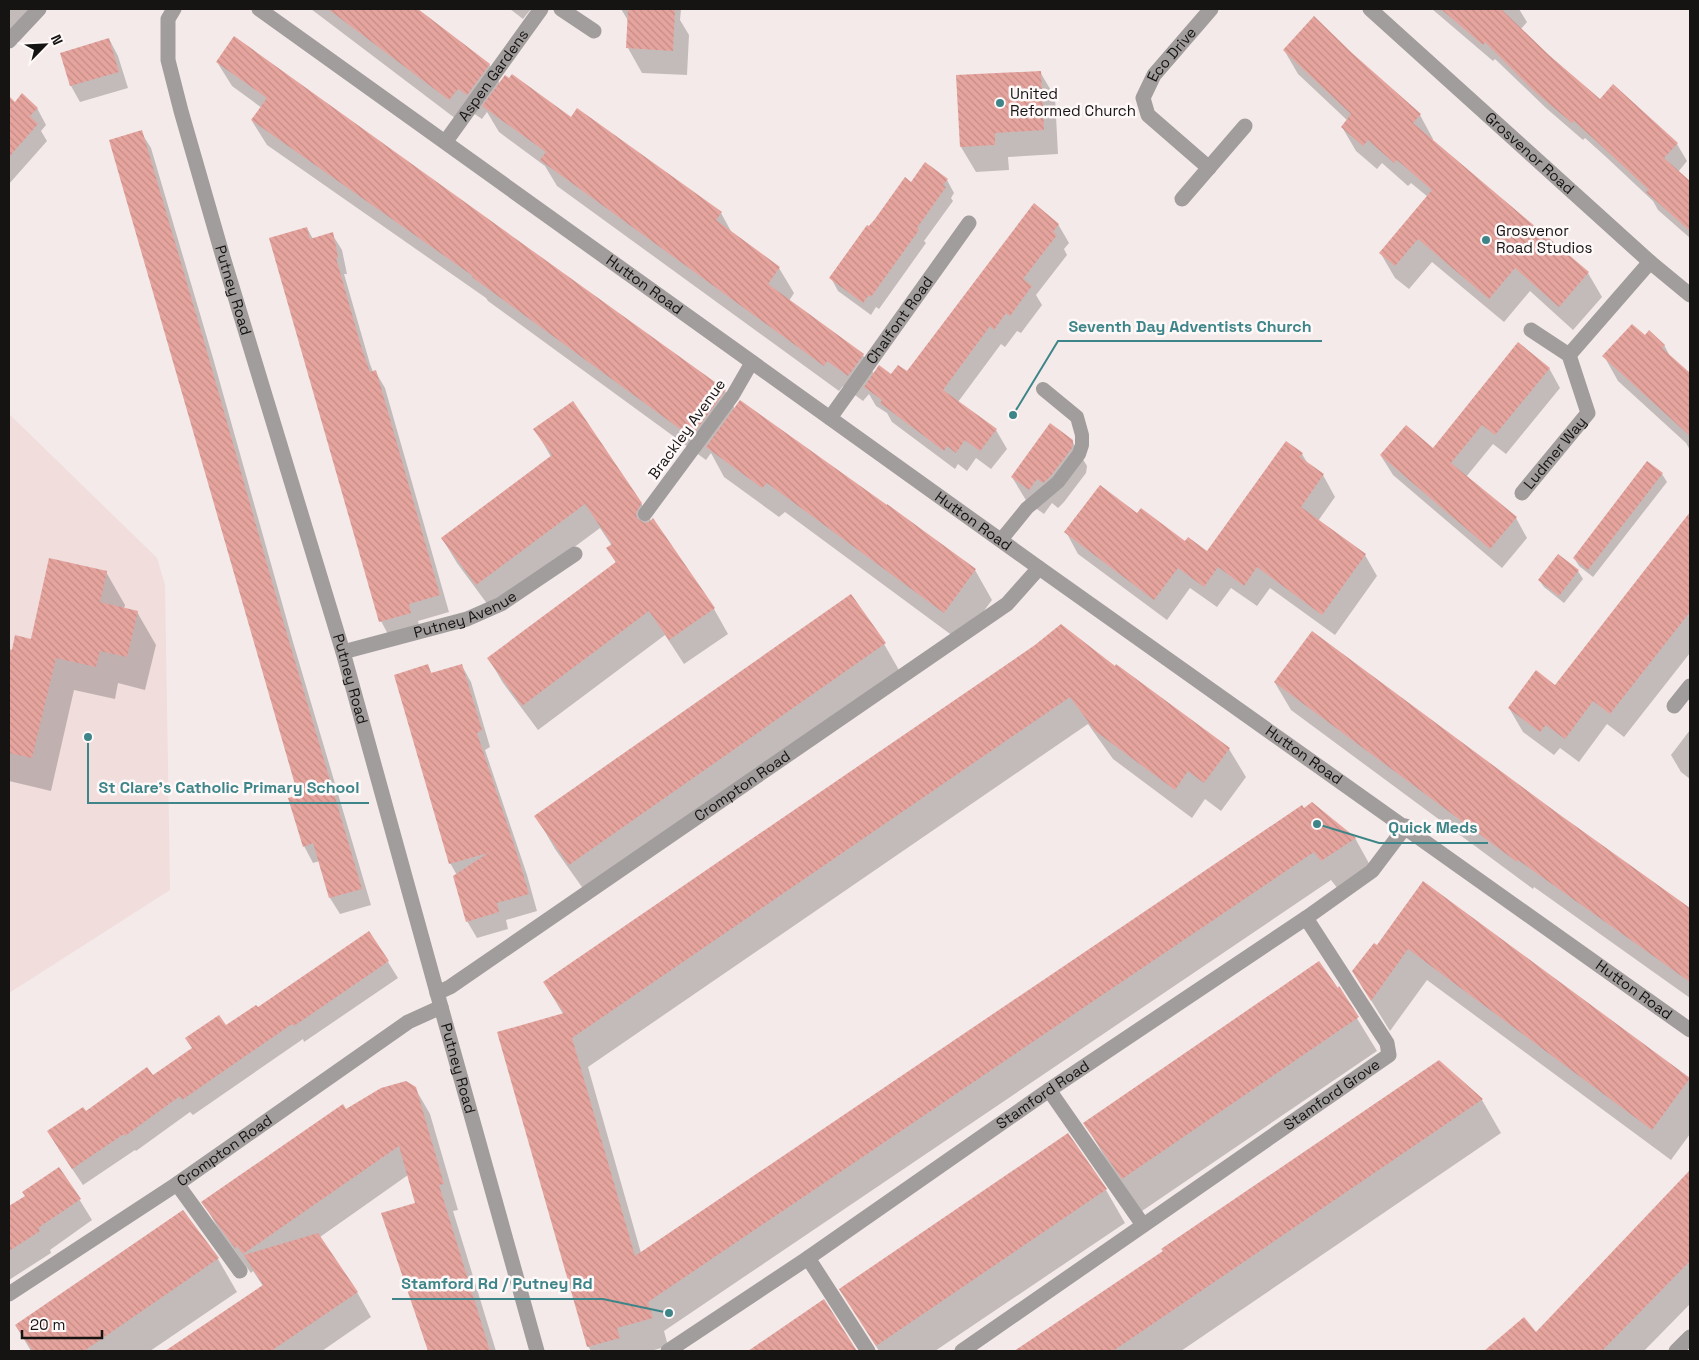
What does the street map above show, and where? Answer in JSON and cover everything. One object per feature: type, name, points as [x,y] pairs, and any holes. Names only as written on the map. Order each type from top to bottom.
[{"type":"street","points":[[9,40],[39,9]]},
{"type":"street","name":"Putney Road","points":[[174,9],[168,20],[168,60],[181,111],[223,257],[343,652],[538,1351]]},
{"type":"street","name":"Hutton Road","points":[[259,9],[446,141],[1039,568],[1406,826],[1690,1030]]},
{"type":"street","name":"Aspen Gardens","points":[[446,141],[541,9]]},
{"type":"street","points":[[561,9],[594,31]]},
{"type":"street","name":"Eco Drive","points":[[1209,168],[1148,115],[1143,98],[1154,75],[1211,9]]},
{"type":"street","name":"Grosvenor Road","points":[[1370,9],[1650,262],[1690,295]]},
{"type":"street","points":[[1182,199],[1245,126]]},
{"type":"street","name":"Chalfont Road","points":[[830,418],[969,223]]},
{"type":"street","points":[[1531,330],[1569,355],[1650,262]]},
{"type":"street","name":"Ludmer Way","points":[[1522,494],[1588,412],[1569,355]]},
{"type":"street","name":"Putney Avenue","points":[[343,652],[467,619],[501,604],[575,554]]},
{"type":"street","name":"Crompton Road","points":[[9,1294],[177,1184],[439,1000],[450,987],[1007,604],[1039,568]]},
{"type":"street","points":[[1674,706],[1690,686]]},
{"type":"street","name":"Stamford Road","points":[[668,1351],[808,1258],[1049,1090],[1306,918],[1372,871],[1406,826]]},
{"type":"street","name":"Stamford Grove","points":[[962,1351],[1389,1055],[1387,1043],[1306,918]]},
{"type":"street","points":[[1049,1090],[1143,1225]]},
{"type":"street","points":[[177,1184],[240,1271]]},
{"type":"street","points":[[808,1258],[868,1351]]},
{"type":"street","points":[[1676,1351],[1690,1337]]},
{"type":"lane","name":"Brackley Avenue","points":[[645,514],[733,395],[752,362]]},
{"type":"lane","points":[[1001,540],[1026,508],[1058,482],[1079,454],[1082,445],[1077,416],[1043,389]]},
{"type":"shaded area","points":[[9,414],[157,558],[165,585],[170,890],[9,993]]},
{"type":"building","points":[[328,9],[418,9],[490,64],[467,95],[458,89],[449,100]]},
{"type":"building","points":[[628,9],[675,9],[673,51],[626,48]]},
{"type":"building","points":[[1441,9],[1501,9],[1550,56],[1600,99],[1613,84],[1678,143],[1664,158],[1690,181],[1690,231],[1646,192],[1649,190],[1574,121],[1572,123],[1534,91],[1485,42],[1483,45]]},
{"type":"building","points":[[1314,16],[1352,53],[1421,114],[1413,123],[1589,272],[1559,307],[1515,268],[1489,299],[1418,239],[1395,266],[1379,253],[1432,190],[1397,160],[1394,163],[1368,140],[1363,146],[1341,127],[1351,114],[1283,50]]},
{"type":"building","points":[[234,36],[726,390],[691,437],[473,276],[251,120],[267,98],[216,62]]},
{"type":"building","points":[[109,38],[119,72],[70,86],[60,53]]},
{"type":"building","name":"United Reformed Church","points":[[1041,71],[1044,130],[995,133],[995,145],[960,147],[956,75]]},
{"type":"building","points":[[512,74],[571,117],[577,108],[722,212],[716,220],[780,267],[768,284],[864,354],[848,376],[827,361],[824,366],[540,160],[546,152],[482,106],[505,75],[509,78]]},
{"type":"building","points":[[22,93],[38,108],[30,116],[38,124],[9,157],[9,96],[15,102]]},
{"type":"building","points":[[142,130],[362,889],[329,898],[313,843],[303,847],[288,798],[298,795],[109,140]]},
{"type":"building","points":[[925,162],[948,179],[943,185],[946,187],[917,228],[919,230],[871,297],[869,295],[863,303],[829,278],[867,225],[869,226],[875,219],[905,177],[911,182]]},
{"type":"building","points":[[1034,203],[1059,224],[1053,232],[1057,235],[1023,279],[1032,286],[1010,316],[1006,313],[994,330],[990,326],[943,390],[997,429],[980,451],[965,440],[956,453],[947,446],[944,451],[880,403],[882,400],[864,387],[879,365],[891,374],[898,365],[907,371]]},
{"type":"building","points":[[307,227],[310,239],[333,232],[338,257],[336,258],[361,346],[370,372],[376,370],[440,595],[409,604],[411,613],[379,622],[269,238]]},
{"type":"building","points":[[1632,324],[1645,335],[1649,330],[1665,345],[1662,348],[1690,373],[1690,436],[1602,356]]},
{"type":"building","points":[[1518,342],[1550,368],[1495,435],[1482,425],[1451,463],[1517,517],[1490,549],[1380,455],[1406,425],[1433,448]]},
{"type":"building","points":[[740,400],[976,569],[944,613],[767,483],[762,488],[706,447]]},
{"type":"building","points":[[573,401],[642,503],[636,513],[637,518],[644,523],[649,522],[653,518],[715,608],[669,640],[649,611],[522,706],[487,658],[616,562],[606,548],[612,544],[585,504],[476,585],[441,538],[552,455],[533,429]]},
{"type":"building","points":[[1050,423],[1073,440],[1072,448],[1050,477],[1043,483],[1037,479],[1029,490],[1011,477]]},
{"type":"building","points":[[1286,441],[1303,453],[1300,457],[1324,474],[1301,507],[1366,554],[1322,615],[1257,567],[1244,586],[1218,567],[1204,587],[1178,568],[1154,600],[1064,532],[1100,485],[1137,513],[1141,508],[1185,541],[1188,537],[1207,551]]},
{"type":"building","points":[[1647,461],[1663,473],[1588,570],[1573,558]]},
{"type":"building","points":[[1690,512],[1690,612],[1610,714],[1593,701],[1565,739],[1546,725],[1540,732],[1508,708],[1536,670],[1555,685]]},
{"type":"building","points":[[1558,554],[1579,570],[1559,596],[1538,580]]},
{"type":"building","points":[[49,558],[107,571],[100,602],[138,611],[127,657],[100,651],[96,667],[56,658],[32,758],[9,753],[9,649],[12,650],[15,635],[31,639]]},
{"type":"building","points":[[851,594],[886,643],[569,865],[534,816]]},
{"type":"building","points":[[1061,624],[1115,666],[1116,664],[1230,748],[1204,783],[1188,771],[1175,790],[1095,731],[1070,697],[572,1038],[635,1256],[1302,805],[1304,808],[1312,802],[1356,838],[1321,861],[1314,852],[648,1302],[653,1318],[617,1328],[620,1338],[587,1347],[497,1032],[564,1013],[543,982],[1035,645]]},
{"type":"building","points":[[1312,631],[1556,812],[1690,908],[1690,982],[1518,860],[1517,862],[1274,682]]},
{"type":"building","points":[[428,664],[431,673],[462,664],[482,730],[477,733],[529,894],[497,903],[499,912],[466,922],[453,876],[488,853],[449,864],[394,675]]},
{"type":"building","points":[[1423,881],[1690,1078],[1652,1130],[1408,949],[1371,1001],[1352,971],[1374,943],[1377,945]]},
{"type":"building","points":[[369,931],[389,961],[294,1026],[292,1024],[182,1100],[180,1096],[125,1136],[124,1134],[72,1169],[47,1131],[83,1107],[86,1111],[147,1067],[153,1075],[192,1048],[185,1038],[219,1015],[226,1025],[256,1005],[258,1007]]},
{"type":"building","points":[[1319,961],[1338,988],[1339,986],[1359,1017],[1122,1179],[1083,1123]]},
{"type":"building","points":[[1439,1060],[1483,1099],[1113,1351],[1014,1351],[1163,1251],[1161,1249]]},
{"type":"building","points":[[406,1081],[416,1087],[444,1184],[439,1185],[490,1351],[428,1351],[381,1213],[415,1203],[399,1146],[243,1254],[237,1246],[235,1248],[201,1202],[343,1104],[346,1109],[381,1088]]},
{"type":"building","points":[[1068,1133],[1107,1189],[876,1346],[839,1289]]},
{"type":"building","points":[[59,1167],[81,1199],[38,1228],[40,1231],[9,1251],[9,1206],[25,1196],[22,1192]]},
{"type":"building","points":[[1690,1170],[1690,1261],[1602,1351],[1484,1351],[1524,1317],[1536,1332]]},
{"type":"building","points":[[183,1210],[219,1258],[84,1351],[33,1351],[15,1325]]},
{"type":"building","points":[[318,1233],[358,1292],[271,1351],[165,1351],[263,1285],[244,1255]]},
{"type":"building","points":[[824,1299],[857,1351],[748,1351]]},
{"type":"place","name":"United Reformed Church","points":[[1000,103]]},
{"type":"place","name":"Grosvenor Road Studios","points":[[1486,240]]},
{"type":"place","name":"Seventh Day Adventists Church","points":[[1013,415]]},
{"type":"place","name":"St Clare's Catholic Primary School","points":[[88,737]]},
{"type":"place","name":"Quick Meds","points":[[1317,824]]},
{"type":"place","name":"Stamford Rd / Putney Rd","points":[[669,1313]]}]
